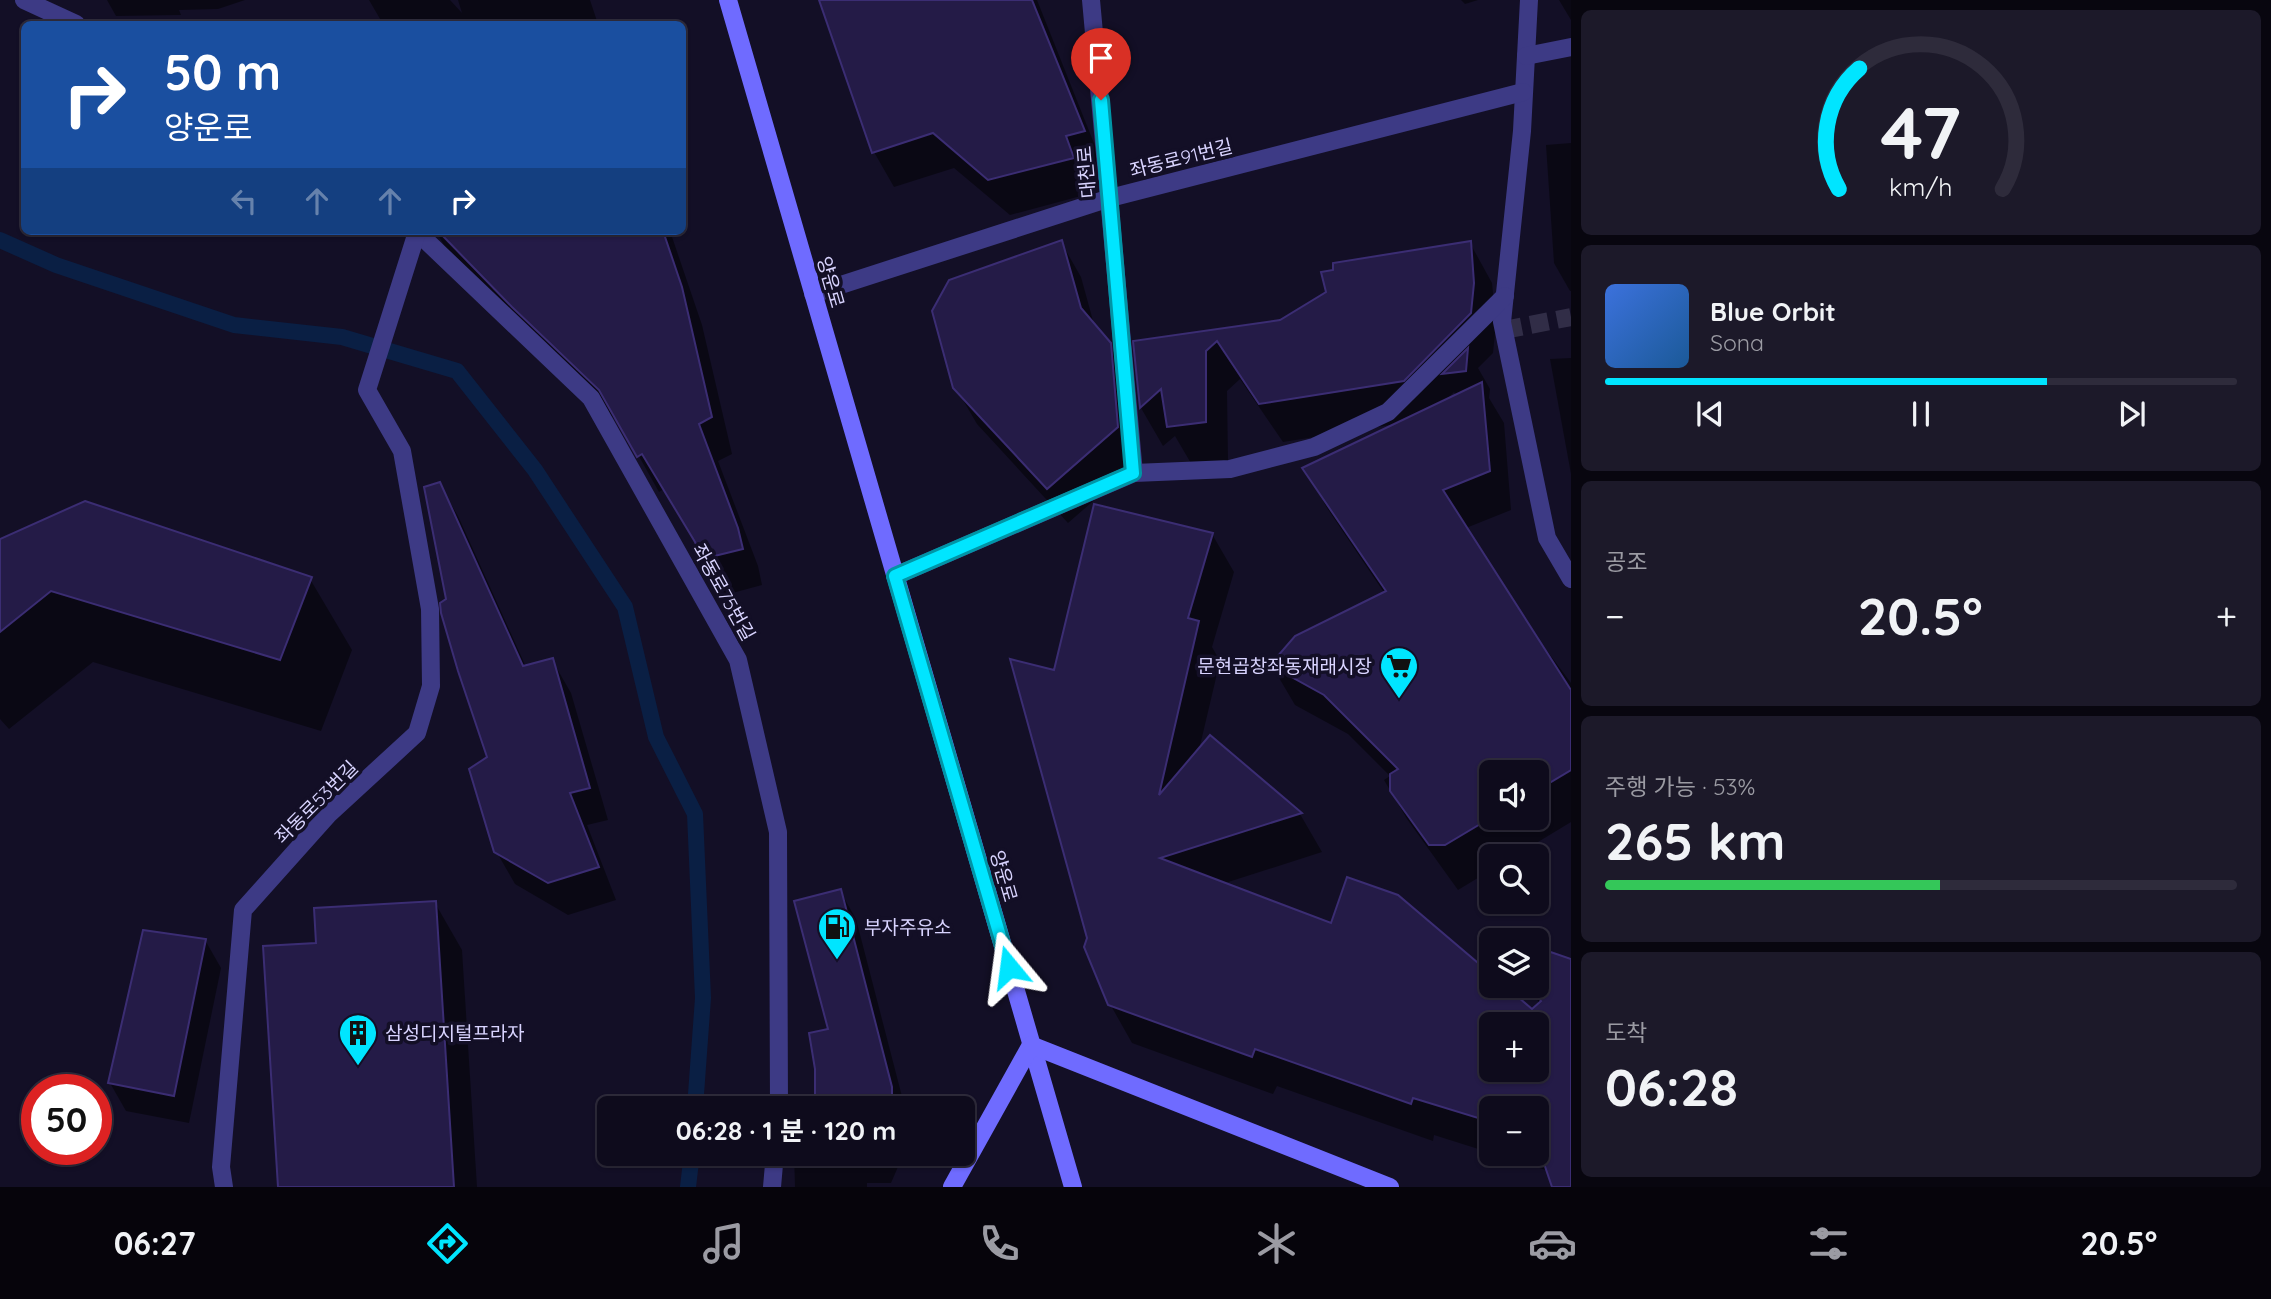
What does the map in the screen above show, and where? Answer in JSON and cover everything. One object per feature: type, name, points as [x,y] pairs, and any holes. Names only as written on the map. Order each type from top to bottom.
[{"type":"main road","name":"양운로","points":[[728,0],[1073,1187]]},
{"type":"main road","points":[[951,1187],[1031,1045],[1390,1187]]},
{"type":"street","points":[[24,0],[70,21]]},
{"type":"street","name":"대천로","points":[[1091,0],[1110,207]]},
{"type":"street","points":[[1529,0],[1522,131],[1502,322],[1547,538],[1571,579]]},
{"type":"street","points":[[1526,56],[1571,47]]},
{"type":"street","name":"좌동로91번길","points":[[813,294],[1110,207],[1523,92]]},
{"type":"street","points":[[1110,207],[1133,473]]},
{"type":"street","name":"좌동로53번길","points":[[224,1187],[221,1167],[243,910],[328,815],[417,733],[431,686],[430,609],[402,451],[367,390],[416,235]]},
{"type":"street","name":"좌동로75번길","points":[[420,235],[590,398],[738,660],[778,832],[779,1096]]},
{"type":"street","points":[[895,576],[1133,473],[1230,469],[1314,447],[1388,412],[1505,296]]},
{"type":"street","points":[[772,1187],[774,1166]]},
{"type":"building","points":[[819,0],[1032,0],[1085,131],[1066,136],[1074,158],[988,180],[933,133],[872,153]]},
{"type":"building","points":[[442,235],[664,235],[682,287],[712,417],[699,424],[738,528],[743,549],[702,559],[695,542],[642,454],[637,457],[599,390]]},
{"type":"building","points":[[1062,240],[1081,308],[1111,343],[1118,427],[1047,489],[953,388],[932,311],[949,280]]},
{"type":"building","points":[[1471,241],[1474,283],[1471,313],[1404,381],[1259,404],[1217,341],[1206,351],[1206,422],[1167,427],[1161,389],[1140,408],[1133,341],[1280,320],[1326,292],[1321,272],[1333,270],[1333,263]]},
{"type":"building","points":[[1468,348],[1466,371],[1442,374]]},
{"type":"building","points":[[1482,382],[1490,471],[1443,490],[1571,690],[1571,770],[1549,783],[1549,760],[1479,760],[1479,825],[1445,845],[1429,845],[1390,791],[1390,774],[1398,769],[1324,695],[1270,665],[1295,636],[1386,591],[1302,468]]},
{"type":"building","points":[[440,482],[523,666],[553,658],[590,788],[570,793],[599,867],[548,883],[494,852],[469,769],[487,757],[441,613],[440,603],[446,599],[424,487]]},
{"type":"building","points":[[85,501],[312,577],[280,660],[51,591],[0,632],[0,539]]},
{"type":"building","points":[[1094,504],[1213,533],[1188,618],[1199,621],[1159,795],[1210,735],[1302,813],[1160,858],[1331,923],[1347,877],[1398,895],[1479,964],[1479,998],[1519,998],[1532,1009],[1541,1001],[1539,998],[1549,998],[1549,951],[1571,959],[1571,1187],[1552,1187],[1545,1166],[1549,1166],[1549,1096],[1479,1096],[1479,1118],[1413,1098],[1411,1104],[1255,1049],[1252,1057],[1108,1005],[1084,947],[1087,938],[1010,659],[1054,670]]},
{"type":"building","points":[[841,889],[892,1087],[892,1096],[815,1096],[815,1069],[809,1033],[828,1029],[794,901]]},
{"type":"building","name":"삼성디지털프라자","points":[[436,901],[454,1187],[278,1187],[263,946],[316,943],[314,908]]},
{"type":"building","points":[[143,930],[206,939],[174,1096],[112,1084],[110,1074]]},
{"type":"waterway","points":[[0,240],[56,265],[234,325],[342,337],[457,371],[535,470],[625,607],[656,737],[695,814],[703,998],[696,1096]]},
{"type":"waterway","points":[[688,1187],[690,1166]]},
{"type":"tunnel","points":[[1504,330],[1571,317]]},
{"type":"place","name":"문현곱창좌동재래시장","points":[[1399,700]]},
{"type":"place","name":"부자주유소","points":[[837,961]]},
{"type":"place","name":"삼성디지털프라자","points":[[358,1067]]},
{"type":"route","points":[[1009,967],[895,576],[1133,473],[1101,100]]}]
